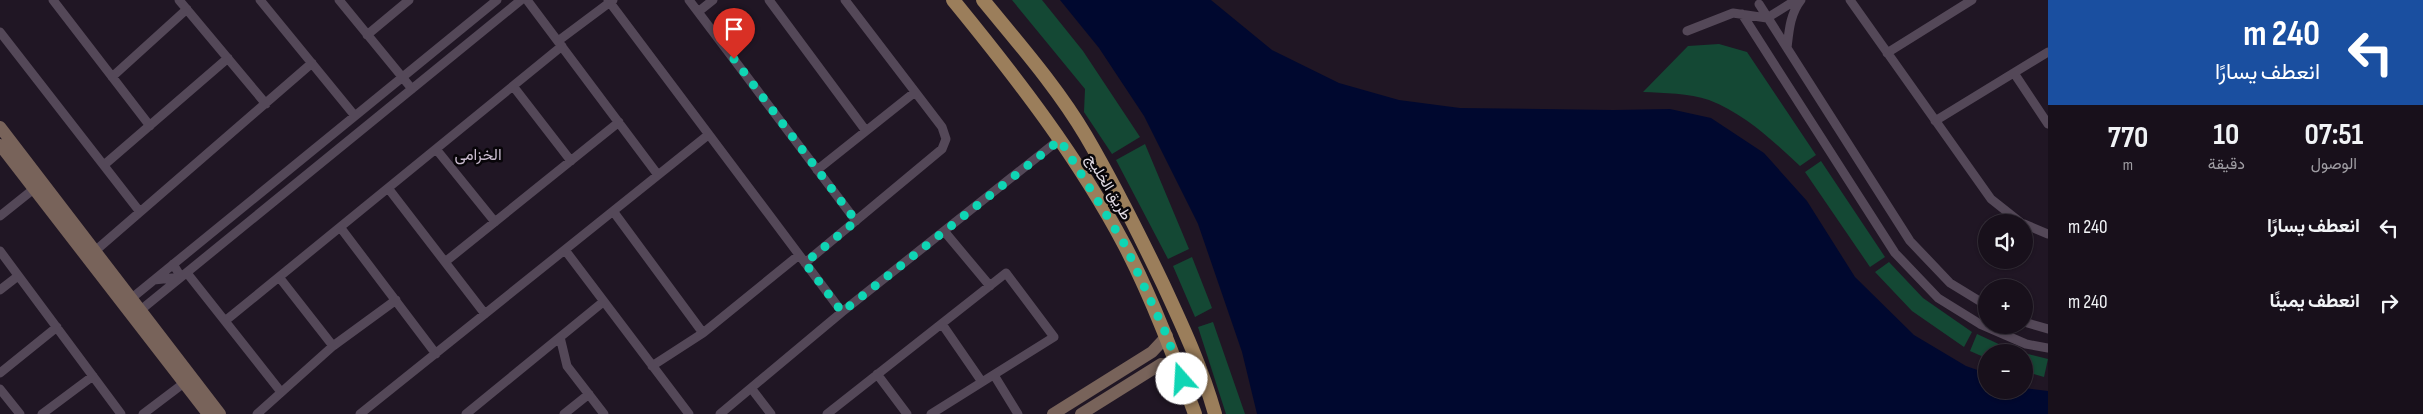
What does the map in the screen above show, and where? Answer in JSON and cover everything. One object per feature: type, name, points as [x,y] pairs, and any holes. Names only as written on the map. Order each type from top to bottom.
[{"type":"main road","name":"طريق الخليج","points":[[953,0],[1017,78],[1060,140],[1125,245],[1167,336],[1195,414]]},
{"type":"main road","name":"طريق الخليج","points":[[983,0],[1034,62],[1086,135],[1145,245],[1186,332],[1204,376],[1215,414]]},
{"type":"street","points":[[53,0],[150,126]]},
{"type":"street","points":[[179,0],[266,104]]},
{"type":"street","points":[[260,0],[355,116]]},
{"type":"street","points":[[339,0],[412,89]]},
{"type":"street","points":[[368,35],[409,0]]},
{"type":"street","points":[[128,301],[497,0]]},
{"type":"street","points":[[137,314],[521,0]]},
{"type":"street","points":[[528,0],[658,175]]},
{"type":"street","points":[[689,0],[856,221]]},
{"type":"street","points":[[698,12],[713,0]]},
{"type":"street","points":[[769,0],[866,131]]},
{"type":"street","points":[[652,366],[703,333],[856,221],[942,149],[946,139],[942,127],[845,0]]},
{"type":"street","points":[[1688,31],[1733,13],[1767,18],[1796,0]]},
{"type":"street","points":[[1787,48],[1791,20],[1801,0]]},
{"type":"street","points":[[1850,0],[1991,199],[2010,214]]},
{"type":"street","points":[[1887,53],[1972,0]]},
{"type":"street","points":[[225,321],[513,86],[610,1],[708,135],[842,312]]},
{"type":"street","points":[[1742,14],[1762,2],[1767,18],[1910,241],[1950,283],[1978,300]]},
{"type":"street","points":[[112,77],[187,9]]},
{"type":"street","points":[[1742,14],[1895,253],[1938,298],[1980,324],[2026,344],[2048,348]]},
{"type":"street","points":[[0,32],[140,212]]},
{"type":"street","points":[[1935,121],[2048,52]]},
{"type":"street","points":[[104,165],[228,58]]},
{"type":"street","points":[[96,251],[312,63]]},
{"type":"street","points":[[2014,73],[2044,109],[2048,124]]},
{"type":"street","points":[[513,86],[571,161]]},
{"type":"street","points":[[817,170],[915,92]]},
{"type":"street","points":[[445,262],[619,122]]},
{"type":"street","points":[[0,127],[96,251],[184,383],[208,414]]},
{"type":"street","points":[[360,414],[708,135]]},
{"type":"street","points":[[720,414],[842,312],[1060,140]]},
{"type":"street","points":[[0,145],[128,301]]},
{"type":"street","points":[[436,149],[495,222]]},
{"type":"street","points":[[311,152],[338,150]]},
{"type":"street","points":[[0,216],[35,188]]},
{"type":"street","points":[[388,188],[485,314]]},
{"type":"street","points":[[613,211],[703,333]]},
{"type":"street","points":[[340,227],[436,354]]},
{"type":"street","points":[[2033,228],[2048,234]]},
{"type":"street","points":[[944,231],[990,286]]},
{"type":"street","points":[[564,250],[688,414]]},
{"type":"street","points":[[0,251],[121,414]]},
{"type":"street","points":[[154,280],[181,277],[173,264]]},
{"type":"street","points":[[187,273],[281,392]]},
{"type":"street","points":[[827,414],[1006,273],[1054,337],[931,414]]},
{"type":"street","points":[[0,290],[18,276]]},
{"type":"street","points":[[279,276],[333,346]]},
{"type":"street","points":[[257,414],[333,346],[396,300]]},
{"type":"street","points":[[466,414],[603,302]]},
{"type":"street","points":[[137,314],[220,414]]},
{"type":"street","points":[[942,324],[982,382]]},
{"type":"street","points":[[2033,325],[2048,329]]},
{"type":"street","points":[[0,373],[57,327]]},
{"type":"street","points":[[1053,414],[1152,352],[1167,336]]},
{"type":"street","points":[[560,337],[568,366],[604,414]]},
{"type":"street","points":[[1081,414],[1097,409],[1161,364],[1179,369]]},
{"type":"street","points":[[877,374],[907,414]]},
{"type":"street","points":[[994,375],[1018,414]]},
{"type":"street","points":[[42,414],[93,376]]},
{"type":"street","points":[[143,414],[184,383]]},
{"type":"street","points":[[751,388],[771,414]]},
{"type":"street","points":[[0,389],[20,414]]},
{"type":"street","points":[[564,414],[589,394]]},
{"type":"green space","points":[[1012,0],[1042,0],[1083,51],[1140,137],[1112,154],[1084,112],[1085,89]]},
{"type":"green space","points":[[1719,44],[1747,52],[1816,155],[1800,166],[1758,128],[1722,106],[1693,96],[1643,92],[1688,46]]},
{"type":"green space","points":[[1145,144],[1189,249],[1168,259],[1116,160]]},
{"type":"green space","points":[[1821,161],[1885,257],[1870,267],[1805,172]]},
{"type":"green space","points":[[1192,257],[1212,308],[1195,317],[1173,266]]},
{"type":"green space","points":[[1889,262],[1923,298],[1972,332],[1964,347],[1912,311],[1875,272]]},
{"type":"green space","points":[[1213,322],[1245,414],[1226,414],[1198,327]]},
{"type":"green space","points":[[1977,334],[1999,344],[1978,344],[1978,354],[1970,351]]},
{"type":"green space","points":[[2033,355],[2048,359],[2044,377],[2033,374]]},
{"type":"water","points":[[1060,0],[1211,0],[1272,50],[1339,83],[1399,100],[1460,108],[1670,109],[1711,118],[1764,153],[1807,201],[1855,277],[1914,335],[1966,366],[1978,370],[1978,399],[2033,399],[2033,389],[2048,391],[2048,414],[1257,414],[1242,352],[1198,224],[1144,116],[1099,48]]},
{"type":"district","name":"الخزامى","points":[[478,154]]},
{"type":"route","points":[[734,59],[856,221],[805,263],[842,312],[1060,140],[1125,245],[1167,336],[1182,379]]}]
